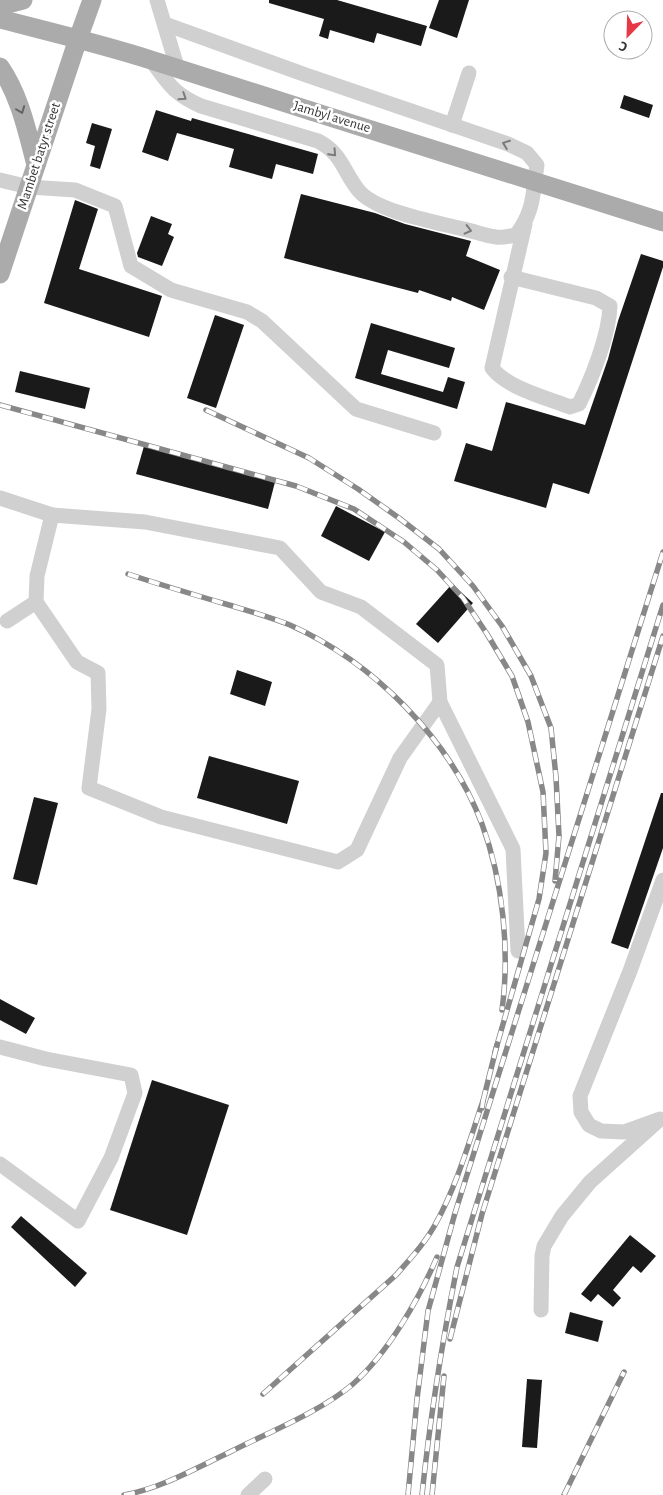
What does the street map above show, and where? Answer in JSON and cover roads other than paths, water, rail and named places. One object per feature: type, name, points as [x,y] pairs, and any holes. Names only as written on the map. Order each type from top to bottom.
[{"type":"main road","points":[[0,6],[23,0]]},
{"type":"main road","name":"Mambet batyr street","points":[[0,274],[78,39],[96,1]]},
{"type":"main road","name":"Jambyl avenue","points":[[0,19],[151,60],[663,222]]},
{"type":"main road","points":[[0,67],[10,82],[24,117],[36,165]]},
{"type":"street","points":[[155,1],[165,24],[178,70]]},
{"type":"street","points":[[165,24],[306,76],[508,144],[527,153],[537,164],[532,203],[525,223],[512,277],[492,368],[498,375],[520,388],[570,407],[579,404],[596,364],[610,316],[610,306],[596,298],[512,277]]},
{"type":"street","points":[[151,60],[175,92],[186,100],[330,147],[340,159],[359,191],[369,199],[409,215],[498,237],[516,235],[525,223]]},
{"type":"street","points":[[452,125],[470,73]]},
{"type":"street","points":[[3,178],[29,187],[75,190],[114,206],[131,266],[171,290],[247,312],[262,321],[356,409],[434,433]]},
{"type":"street","points":[[0,498],[52,515],[145,522],[280,548],[321,592],[361,607],[437,665],[440,702],[513,849],[518,951]]},
{"type":"street","points":[[52,515],[37,576],[36,602],[77,662],[98,672],[99,709],[88,788],[161,817],[338,862],[357,850],[400,758],[440,702]]},
{"type":"street","points":[[7,621],[36,602]]},
{"type":"street","points":[[662,1119],[624,1132],[601,1131],[589,1125],[582,1112],[580,1096],[630,971],[663,880]]},
{"type":"street","points":[[0,1047],[46,1060],[131,1075],[136,1093],[111,1158],[78,1221],[0,1164]]},
{"type":"street","points":[[541,1310],[542,1256],[544,1246],[562,1216],[590,1182],[662,1119]]},
{"type":"street","points":[[248,1495],[265,1479]]},
{"type":"railway","points":[[0,405],[296,486],[354,509],[404,542],[437,570],[463,598],[512,676],[528,722],[543,792],[546,853],[539,899],[495,1052]]},
{"type":"railway","points":[[206,410],[309,458],[358,489],[439,549],[473,586],[502,626],[531,676],[551,728],[559,836],[555,881]]},
{"type":"railway","points":[[408,1495],[428,1311],[455,1213],[663,552]]},
{"type":"railway","points":[[128,574],[275,619],[321,641],[351,660],[379,682],[405,706],[429,733],[450,762],[468,793],[482,824],[489,846],[500,892],[505,940],[502,1010]]},
{"type":"railway","points":[[422,1495],[437,1381],[457,1267],[663,605]]},
{"type":"railway","points":[[450,1339],[482,1214],[663,636]]},
{"type":"railway","points":[[483,1101],[497,1045]]},
{"type":"railway","points":[[263,1394],[396,1275],[423,1244],[450,1194],[483,1101],[482,1108]]},
{"type":"railway","points":[[124,1495],[152,1488],[192,1471],[294,1421],[340,1394],[366,1371],[390,1341],[412,1307],[437,1257]]},
{"type":"railway","points":[[564,1495],[624,1372]]},
{"type":"railway","points":[[432,1495],[444,1376]]}]
